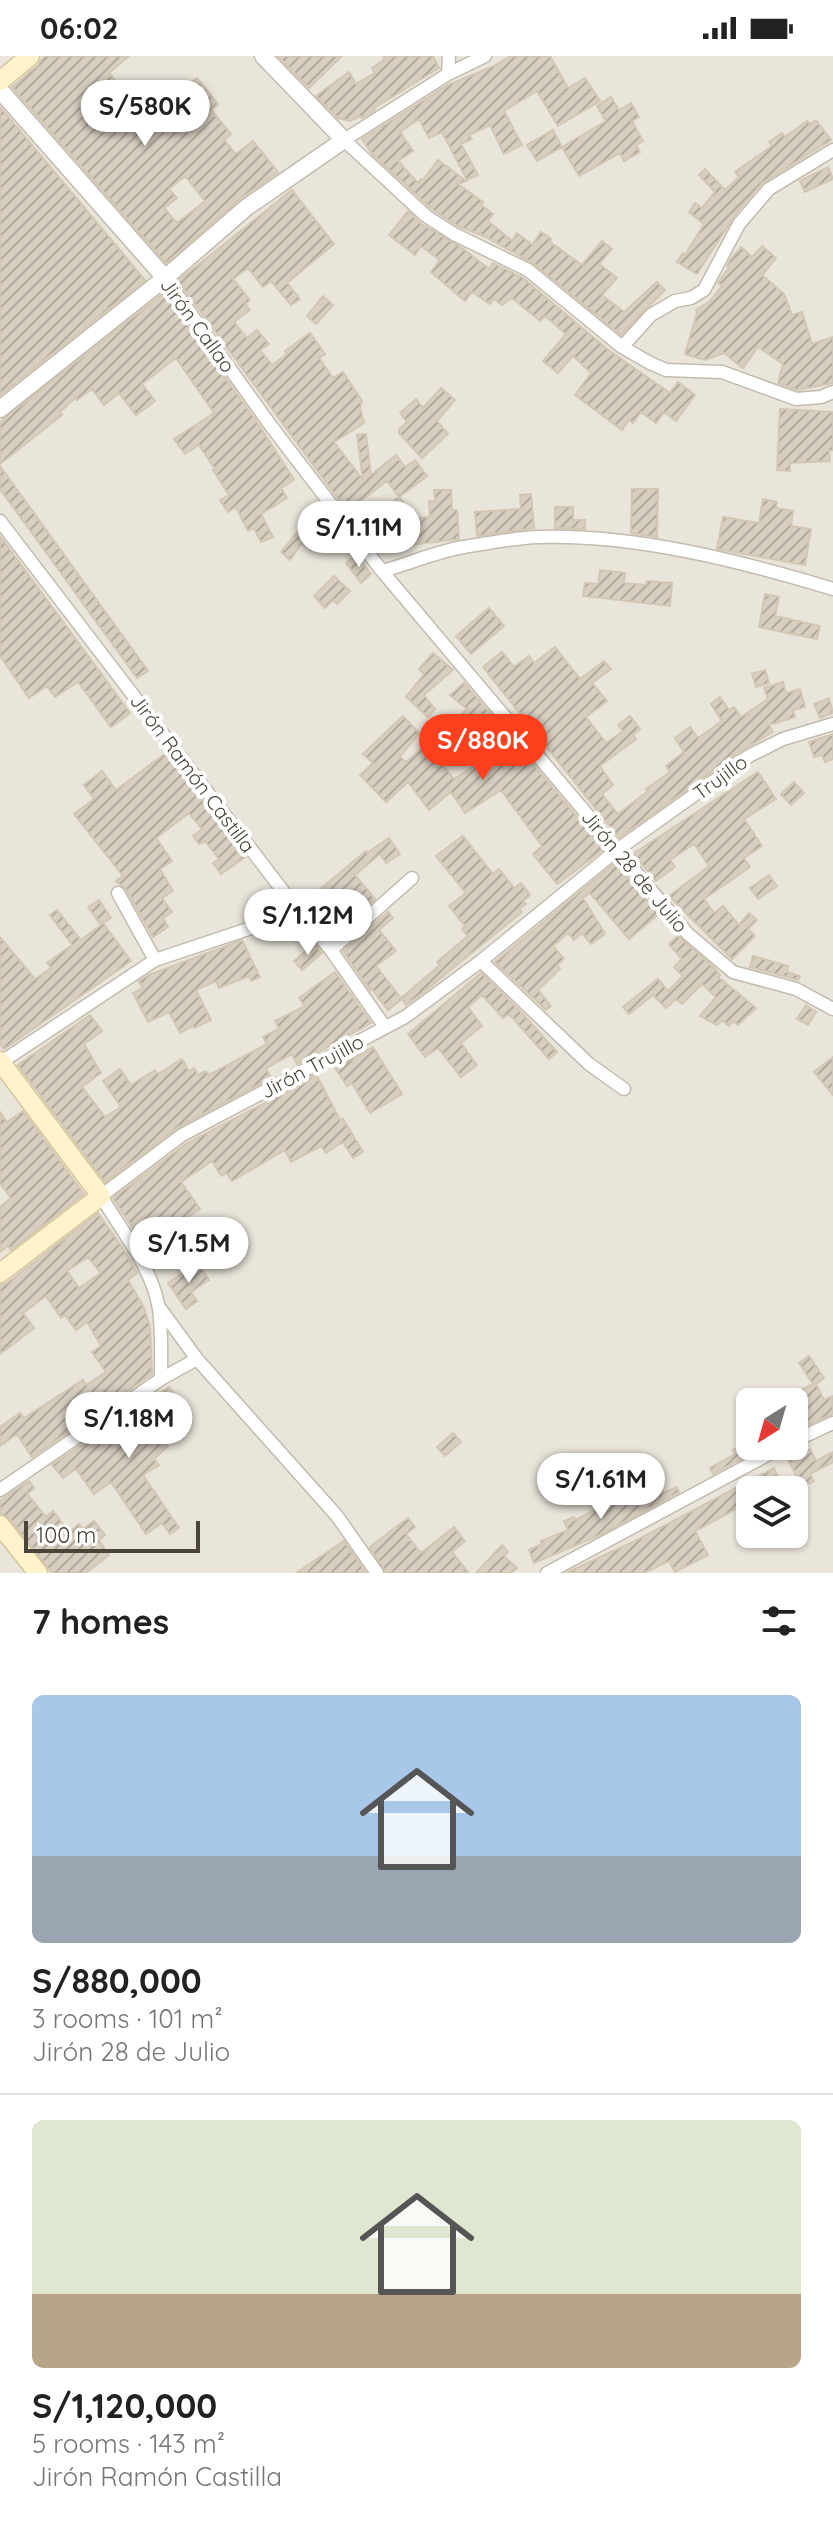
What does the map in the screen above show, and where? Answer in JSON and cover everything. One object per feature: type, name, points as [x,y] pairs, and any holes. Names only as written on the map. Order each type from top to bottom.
[{"type":"main road","points":[[0,81],[30,56]]},
{"type":"main road","points":[[0,1062],[101,1196]]},
{"type":"main road","name":"Jirón Trujillo","points":[[0,1273],[101,1196]]},
{"type":"main road","points":[[0,1525],[38,1573]]},
{"type":"street","points":[[263,56],[344,140],[426,216],[454,234],[528,270],[622,347],[666,370],[722,372],[796,399],[821,397],[833,392]]},
{"type":"street","points":[[448,74],[449,56]]},
{"type":"street","points":[[0,409],[165,278],[247,207],[448,74],[485,56]]},
{"type":"street","name":"Jirón Callao","points":[[0,90],[165,278],[271,426],[382,571]]},
{"type":"street","points":[[622,347],[651,315],[675,301],[691,298],[704,290],[739,224],[769,189],[833,150]]},
{"type":"street","name":"Jirón Ramón Castilla","points":[[0,521],[331,950],[385,1027]]},
{"type":"street","points":[[382,571],[460,547],[536,537],[591,539],[695,552],[833,589]]},
{"type":"street","name":"Jirón 28 de Julio","points":[[382,571],[688,934],[733,972],[796,989],[833,1009]]},
{"type":"street","name":"Trujillo","points":[[617,850],[749,756],[783,739],[833,724]]},
{"type":"street","name":"Jirón Trujillo","points":[[101,1196],[182,1135],[405,1017],[481,961],[617,850]]},
{"type":"street","points":[[331,950],[412,878]]},
{"type":"street","points":[[118,893],[155,960]]},
{"type":"street","points":[[0,1062],[155,960],[299,912]]},
{"type":"street","points":[[481,961],[589,1064],[624,1089]]},
{"type":"street","points":[[101,1196],[139,1259],[159,1307],[197,1359],[337,1516],[377,1573]]},
{"type":"street","points":[[159,1307],[161,1379]]},
{"type":"street","points":[[0,1490],[161,1379],[197,1359]]},
{"type":"street","points":[[808,1435],[833,1423]]},
{"type":"street","points":[[547,1573],[758,1460]]},
{"type":"shaded area","points":[[0,56],[833,56],[833,1573],[0,1573]]},
{"type":"building","points":[[44,56],[129,56],[109,73],[146,118],[197,78],[218,104],[211,110],[231,134],[224,140],[236,154],[253,141],[278,172],[240,199],[166,263],[12,87]],"holes":[[[185,176],[205,201],[177,223],[164,208],[177,198],[169,189]]]},
{"type":"building","points":[[278,56],[342,56],[309,88]]},
{"type":"building","points":[[383,56],[433,56],[439,68],[362,118],[360,116],[350,121],[338,118],[316,96],[349,72],[356,84],[375,73],[372,68],[385,59]]},
{"type":"building","points":[[511,56],[550,56],[568,88],[585,78],[600,101],[558,126],[537,91],[504,111],[522,145],[504,154],[490,125],[469,135],[472,139],[461,144],[478,175],[467,180],[442,132],[429,138],[419,119],[400,132],[413,151],[398,161],[418,183],[438,160],[466,181],[458,184],[483,202],[481,205],[493,214],[488,221],[512,241],[517,233],[532,245],[541,232],[582,265],[602,241],[612,249],[599,264],[617,278],[602,295],[624,312],[657,282],[665,290],[621,335],[533,263],[484,236],[458,226],[432,209],[373,155],[362,139],[448,85]]},
{"type":"building","points":[[611,97],[619,110],[631,103],[639,117],[632,121],[643,141],[636,145],[640,152],[624,161],[620,153],[579,176],[562,147],[606,121],[597,106]]},
{"type":"building","points":[[0,107],[145,280],[0,395]]},
{"type":"building","points":[[816,120],[831,140],[762,183],[737,212],[697,274],[677,262],[683,253],[685,255],[704,224],[689,212],[695,203],[702,208],[715,192],[699,175],[705,169],[725,190],[739,177],[735,172],[772,146],[769,142],[782,133],[785,137],[807,121],[810,124]]},
{"type":"building","points":[[553,130],[562,147],[537,161],[527,145]]},
{"type":"building","points":[[828,167],[833,179],[805,192],[800,181]]},
{"type":"building","points":[[292,190],[334,244],[287,283],[300,299],[291,305],[271,281],[263,287],[248,268],[233,279],[250,300],[245,304],[250,310],[234,322],[247,338],[257,330],[269,344],[260,350],[272,365],[310,333],[325,354],[319,358],[333,378],[343,372],[362,401],[360,408],[364,423],[334,442],[363,480],[357,435],[366,434],[371,475],[396,455],[405,467],[415,460],[427,476],[399,497],[387,481],[347,511],[178,281]]},
{"type":"building","points":[[408,211],[421,224],[461,247],[489,269],[493,263],[523,278],[607,349],[670,393],[678,382],[695,395],[676,421],[664,412],[656,423],[641,412],[633,423],[629,420],[622,430],[575,395],[591,373],[573,356],[558,373],[543,361],[566,334],[545,316],[540,321],[512,298],[502,305],[494,299],[490,304],[472,292],[465,301],[431,272],[440,260],[421,246],[415,255],[389,235]]},
{"type":"building","points":[[762,246],[776,258],[762,275],[784,294],[792,315],[802,312],[812,344],[833,337],[833,383],[797,390],[778,383],[783,364],[758,347],[743,368],[724,353],[705,360],[685,354],[696,310],[710,301],[722,286],[718,283],[730,260],[741,247],[752,257]]},
{"type":"building","points":[[164,293],[257,422],[294,480],[281,488],[287,498],[261,514],[273,537],[261,542],[254,528],[248,531],[236,507],[228,512],[220,500],[229,495],[199,445],[185,454],[174,439],[214,413],[176,358],[142,384],[155,401],[136,415],[119,393],[104,405],[92,389],[77,400],[75,398],[60,412],[62,415],[0,464],[0,422]]},
{"type":"building","points":[[323,296],[333,305],[316,324],[307,316]]},
{"type":"building","points":[[441,388],[455,400],[437,421],[448,434],[422,458],[399,433],[407,422],[400,413],[416,399],[423,408]]},
{"type":"building","points":[[780,409],[833,412],[830,461],[790,463],[790,471],[777,470]]},
{"type":"building","points":[[0,466],[148,671],[137,678],[0,489]]},
{"type":"building","points":[[632,489],[658,489],[657,537],[631,533]]},
{"type":"building","points":[[434,490],[451,490],[452,510],[457,510],[459,539],[411,545],[408,516],[374,542],[361,526],[399,497],[416,518],[430,517],[429,501],[435,501]]},
{"type":"building","points":[[531,494],[534,528],[477,536],[475,512],[521,509],[520,495]]},
{"type":"building","points":[[763,499],[777,502],[776,508],[793,511],[791,526],[811,529],[805,565],[717,549],[723,517],[759,523]]},
{"type":"building","points":[[555,507],[573,507],[573,520],[585,520],[585,529],[555,528]]},
{"type":"building","points":[[304,524],[312,529],[314,526],[324,534],[311,550],[302,543],[290,560],[281,552]]},
{"type":"building","points":[[0,536],[130,713],[111,727],[78,682],[55,697],[47,686],[29,698],[0,656]]},
{"type":"building","points":[[356,555],[371,574],[361,583],[346,563]]},
{"type":"building","points":[[600,570],[625,573],[624,583],[672,583],[670,606],[583,596],[585,583],[598,584]]},
{"type":"building","points":[[334,576],[350,591],[337,604],[333,600],[325,608],[314,596]]},
{"type":"building","points":[[765,594],[779,597],[775,616],[820,626],[817,639],[759,627]]},
{"type":"building","points":[[489,608],[504,626],[471,654],[456,636]]},
{"type":"building","points":[[555,647],[580,679],[604,661],[611,669],[592,683],[607,701],[586,717],[606,743],[623,731],[618,725],[630,716],[640,729],[633,735],[636,739],[600,766],[613,785],[602,794],[618,814],[670,772],[666,766],[684,752],[675,738],[690,727],[698,738],[722,721],[711,704],[720,697],[729,710],[734,707],[741,717],[768,699],[764,688],[783,682],[786,693],[800,689],[805,707],[793,710],[795,717],[769,725],[773,732],[744,749],[619,838],[483,667],[502,652],[514,667],[529,656],[534,663]]},
{"type":"building","points":[[433,653],[453,670],[424,695],[435,709],[428,717],[406,697],[424,674],[419,669]]},
{"type":"building","points":[[765,670],[769,683],[756,687],[752,674]]},
{"type":"building","points":[[464,683],[502,727],[499,729],[512,750],[518,746],[604,849],[557,884],[533,854],[542,846],[501,790],[465,813],[451,792],[429,810],[408,782],[386,802],[360,775],[373,763],[363,754],[403,716],[419,733],[400,757],[406,762],[428,743],[436,752],[464,728],[456,719],[467,709],[450,695]],"holes":[[[464,748],[477,764],[454,779],[443,765]]]},
{"type":"building","points":[[829,698],[833,713],[820,718],[814,704]]},
{"type":"building","points":[[833,734],[833,759],[825,762],[822,755],[814,757],[809,742]]},
{"type":"building","points":[[166,753],[245,857],[221,874],[213,863],[219,859],[205,841],[199,844],[193,836],[202,829],[189,813],[156,838],[172,861],[160,869],[173,891],[162,898],[172,912],[163,918],[168,927],[153,937],[126,889],[116,881],[123,876],[74,814],[94,799],[84,785],[102,771],[116,790]]},
{"type":"building","points":[[758,772],[776,799],[744,819],[762,846],[744,858],[750,867],[704,899],[714,913],[723,906],[739,925],[749,913],[757,920],[748,929],[755,936],[732,959],[669,896],[709,866],[694,844],[670,860],[675,867],[656,881],[633,854]]},
{"type":"building","points":[[794,782],[804,793],[791,805],[781,794]]},
{"type":"building","points":[[463,836],[493,874],[499,869],[514,888],[521,883],[530,895],[523,901],[526,904],[519,909],[522,912],[425,991],[406,1005],[402,999],[388,1010],[343,951],[388,912],[393,918],[379,930],[396,951],[376,966],[401,998],[440,965],[437,962],[468,936],[462,929],[465,926],[449,906],[466,893],[436,856]]},
{"type":"building","points":[[389,838],[400,854],[386,863],[380,854],[355,875],[375,899],[334,935],[306,901],[366,851]]},
{"type":"building","points":[[615,863],[659,914],[629,939],[590,893],[583,898],[605,934],[591,944],[582,933],[574,940],[568,933],[553,946],[564,959],[557,965],[560,969],[538,990],[551,1006],[546,1010],[495,962]]},
{"type":"building","points":[[769,875],[777,886],[758,899],[750,888]]},
{"type":"building","points":[[99,900],[111,918],[103,923],[131,961],[4,1049],[0,1044],[0,937],[35,979],[51,968],[47,963],[72,945],[50,915],[57,910],[81,940],[101,925],[88,907]]},
{"type":"building","points":[[678,936],[713,967],[720,975],[718,977],[756,1008],[738,1025],[733,1021],[729,1026],[722,1020],[717,1025],[700,1016],[716,997],[702,984],[682,1004],[676,999],[666,1008],[653,995],[629,1014],[623,1007],[658,979],[668,991],[683,976],[674,967],[682,959],[669,944]]},
{"type":"building","points":[[242,940],[260,977],[251,981],[249,976],[219,988],[216,981],[196,990],[211,1020],[180,1033],[169,1012],[148,1022],[133,993],[143,988],[139,981]]},
{"type":"building","points":[[314,944],[322,953],[302,970],[294,961]]},
{"type":"building","points":[[753,956],[788,966],[787,972],[800,976],[798,980],[750,967]]},
{"type":"building","points":[[335,972],[371,1023],[297,1064],[292,1054],[266,1068],[271,1078],[178,1127],[105,1182],[18,1065],[90,1015],[102,1031],[84,1044],[101,1073],[82,1087],[105,1117],[121,1107],[103,1081],[120,1069],[131,1085],[155,1070],[158,1074],[182,1059],[189,1071],[194,1068],[198,1075],[206,1071],[209,1075],[267,1044],[263,1037],[279,1029],[275,1021],[305,1006],[299,998]]},
{"type":"building","points":[[481,973],[557,1052],[549,1059],[509,1014],[503,1018],[482,995],[468,1007],[482,1026],[461,1043],[477,1065],[461,1077],[438,1048],[425,1057],[408,1034]]},
{"type":"building","points":[[806,1005],[816,1012],[808,1025],[797,1019]]},
{"type":"building","points":[[373,1047],[402,1094],[370,1113],[352,1083],[347,1086],[335,1068]]},
{"type":"building","points":[[833,1057],[833,1095],[814,1072]]},
{"type":"building","points":[[316,1074],[340,1120],[343,1119],[363,1152],[353,1158],[343,1142],[326,1153],[321,1146],[291,1162],[285,1150],[232,1181],[226,1173],[221,1176],[212,1161],[181,1182],[200,1209],[189,1216],[194,1224],[186,1229],[190,1235],[183,1240],[188,1246],[158,1267],[113,1198],[187,1143]]},
{"type":"building","points":[[23,1111],[84,1194],[11,1250],[8,1246],[0,1252],[0,1207],[11,1198],[0,1183],[0,1112],[7,1122]]},
{"type":"building","points":[[98,1213],[137,1273],[128,1280],[144,1308],[150,1327],[152,1374],[32,1457],[17,1434],[0,1446],[0,1427],[20,1413],[24,1418],[83,1380],[86,1385],[106,1372],[92,1352],[101,1346],[87,1322],[76,1330],[65,1315],[61,1318],[46,1296],[23,1313],[34,1328],[0,1354],[0,1285],[7,1283]],"holes":[[[88,1257],[101,1273],[79,1288],[67,1271]]]},
{"type":"building","points":[[198,1263],[209,1280],[191,1292],[197,1301],[186,1309],[168,1283]]},
{"type":"building","points":[[809,1356],[824,1378],[816,1384],[824,1400],[833,1396],[833,1414],[808,1425],[808,1388],[805,1388],[813,1384],[799,1363]]},
{"type":"building","points":[[169,1387],[178,1399],[169,1406],[173,1412],[167,1417],[176,1430],[163,1439],[168,1446],[154,1459],[159,1465],[143,1475],[179,1528],[170,1534],[162,1523],[146,1534],[111,1482],[94,1494],[76,1469],[63,1478],[52,1465]]},
{"type":"building","points":[[453,1433],[461,1442],[445,1456],[437,1447]]},
{"type":"building","points":[[736,1448],[736,1460],[739,1460],[713,1474],[710,1468],[735,1454],[733,1450]]},
{"type":"building","points":[[808,1450],[816,1461],[833,1452],[833,1462],[810,1474],[814,1481],[808,1484],[808,1476],[796,1476],[788,1460],[808,1460]]},
{"type":"building","points":[[774,1468],[778,1476],[759,1476]]},
{"type":"building","points":[[29,1481],[34,1488],[27,1494],[46,1517],[53,1511],[69,1532],[79,1524],[83,1529],[94,1521],[105,1535],[99,1540],[109,1555],[86,1573],[52,1573],[9,1518],[0,1513],[0,1501]]},
{"type":"building","points":[[645,1486],[648,1492],[660,1486],[663,1493],[677,1487],[679,1492],[600,1535],[534,1563],[529,1550],[542,1544],[541,1541],[568,1530],[564,1521],[574,1517],[575,1520]]},
{"type":"building","points":[[736,1488],[736,1509],[695,1531],[708,1555],[675,1572],[669,1561],[644,1573],[566,1573]]},
{"type":"building","points":[[408,1518],[415,1527],[406,1534],[421,1553],[454,1527],[465,1541],[452,1552],[469,1573],[386,1573],[370,1547]]},
{"type":"building","points":[[344,1541],[366,1573],[296,1573]]},
{"type":"building","points":[[502,1545],[508,1552],[504,1556],[517,1568],[511,1573],[476,1573]]}]
